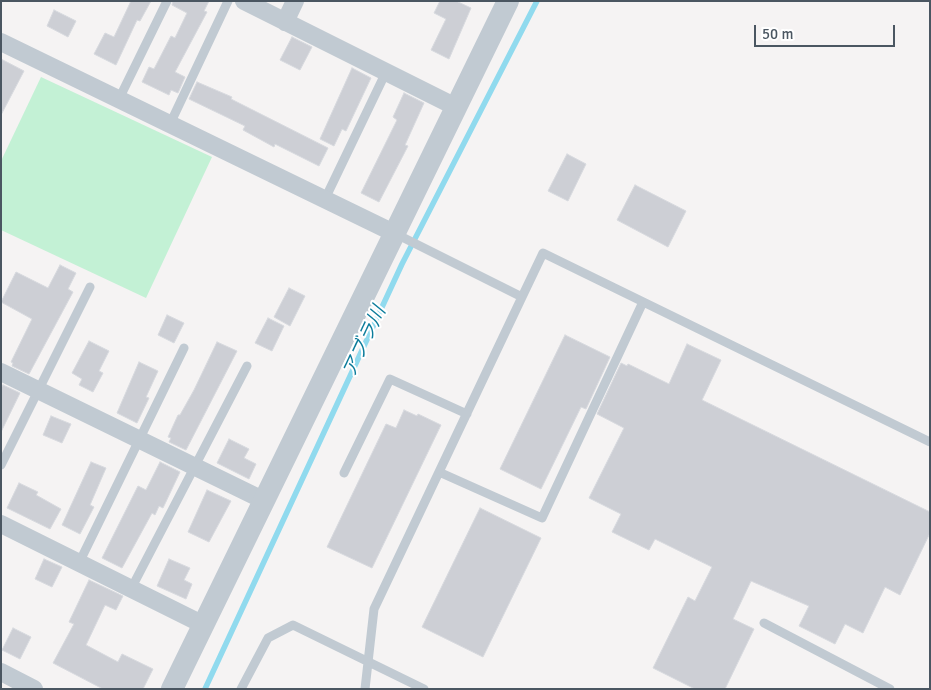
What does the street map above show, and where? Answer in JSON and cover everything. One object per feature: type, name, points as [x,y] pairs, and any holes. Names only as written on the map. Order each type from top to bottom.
[{"type":"street","points":[[244,1],[456,107]]},
{"type":"street","points":[[285,22],[295,1]]},
{"type":"street","points":[[172,689],[202,624],[508,1]]},
{"type":"street","points":[[1,42],[394,233]]},
{"type":"street","points":[[1,372],[263,500]]},
{"type":"street","points":[[1,524],[202,624]]},
{"type":"street","points":[[1,672],[34,689]]},
{"type":"lane","points":[[119,99],[167,1]]},
{"type":"lane","points":[[170,124],[228,1]]},
{"type":"lane","points":[[325,199],[386,72]]},
{"type":"lane","points":[[394,233],[522,297]]},
{"type":"lane","points":[[365,689],[374,609],[543,253],[930,442]]},
{"type":"lane","points":[[1,465],[40,391],[90,287]]},
{"type":"lane","points":[[439,472],[542,518],[643,302]]},
{"type":"lane","points":[[79,563],[184,348]]},
{"type":"lane","points":[[131,589],[247,366]]},
{"type":"lane","points":[[344,473],[390,379],[467,414]]},
{"type":"lane","points":[[764,623],[890,689]]},
{"type":"lane","points":[[241,689],[268,638],[293,625],[424,689]]},
{"type":"green space","points":[[41,77],[212,157],[146,298],[1,230],[1,161]]},
{"type":"building","points":[[131,1],[151,1],[140,21],[137,20],[116,65],[94,54],[105,33],[114,37]]},
{"type":"building","points":[[173,1],[209,1],[204,11],[207,12],[175,72],[185,77],[178,93],[171,90],[169,95],[142,82],[149,67],[154,69],[171,36],[175,38],[187,13],[172,5]]},
{"type":"building","points":[[440,1],[456,1],[471,8],[449,59],[431,50],[446,19],[434,13]]},
{"type":"building","points":[[54,10],[76,21],[68,37],[47,26]]},
{"type":"building","points":[[292,37],[312,47],[300,70],[280,60]]},
{"type":"building","points":[[1,59],[24,71],[1,115]]},
{"type":"building","points":[[352,68],[371,78],[346,131],[342,129],[334,146],[320,139]]},
{"type":"building","points":[[197,82],[232,97],[231,99],[328,148],[319,166],[275,144],[274,147],[243,130],[245,126],[189,99]]},
{"type":"building","points":[[404,93],[424,103],[405,145],[408,146],[379,202],[361,193],[397,120],[393,117]]},
{"type":"building","points":[[567,154],[586,164],[568,201],[548,191]]},
{"type":"building","points":[[635,185],[686,211],[668,247],[617,220]]},
{"type":"building","points":[[60,265],[76,273],[68,289],[73,292],[29,374],[12,366],[13,363],[11,362],[32,319],[1,302],[16,272],[48,288]]},
{"type":"building","points":[[289,288],[305,296],[290,326],[274,317]]},
{"type":"building","points":[[167,315],[184,323],[174,343],[158,335]]},
{"type":"building","points":[[268,318],[284,326],[272,351],[255,343]]},
{"type":"building","points":[[565,335],[610,357],[586,409],[581,407],[541,489],[500,469]]},
{"type":"building","points":[[89,341],[109,351],[99,371],[103,373],[93,392],[79,385],[82,379],[72,373]]},
{"type":"building","points":[[217,342],[237,351],[186,450],[169,442],[171,438],[168,437],[178,415],[180,415],[194,390]]},
{"type":"building","points":[[687,344],[721,360],[702,400],[930,512],[930,533],[900,595],[885,587],[863,633],[845,624],[835,644],[799,626],[809,606],[751,581],[733,619],[754,629],[725,689],[695,689],[653,668],[688,597],[695,601],[712,567],[655,539],[649,550],[612,532],[621,514],[589,498],[624,428],[597,414],[621,363],[627,366],[628,364],[669,384]]},
{"type":"building","points":[[139,362],[158,371],[146,397],[149,398],[137,423],[117,413]]},
{"type":"building","points":[[3,385],[20,393],[1,432],[1,388]]},
{"type":"building","points":[[404,410],[417,416],[418,414],[441,425],[372,568],[327,547],[386,424],[396,428]]},
{"type":"building","points":[[51,416],[71,424],[62,443],[43,435]]},
{"type":"building","points":[[229,439],[249,449],[244,458],[256,464],[249,479],[217,463]]},
{"type":"building","points":[[91,462],[106,468],[90,505],[94,507],[80,534],[62,525]]},
{"type":"building","points":[[160,462],[180,472],[163,508],[159,506],[155,515],[152,513],[122,568],[102,558],[138,486],[146,490]]},
{"type":"building","points":[[19,483],[38,492],[36,495],[61,509],[50,529],[7,508]]},
{"type":"building","points":[[207,490],[231,501],[209,542],[188,532]]},
{"type":"building","points":[[480,508],[541,538],[483,657],[422,627]]},
{"type":"building","points":[[44,559],[62,567],[52,587],[35,579]]},
{"type":"building","points":[[169,559],[190,568],[184,580],[192,584],[186,599],[157,586]]},
{"type":"building","points":[[89,580],[123,596],[116,610],[105,605],[86,645],[118,662],[122,654],[153,669],[143,689],[103,689],[53,663],[74,624],[69,622]]},
{"type":"building","points":[[13,628],[31,637],[20,659],[2,650]]},
{"type":"waterway","name":"アブラ川","points":[[205,689],[402,264],[537,1]]}]
